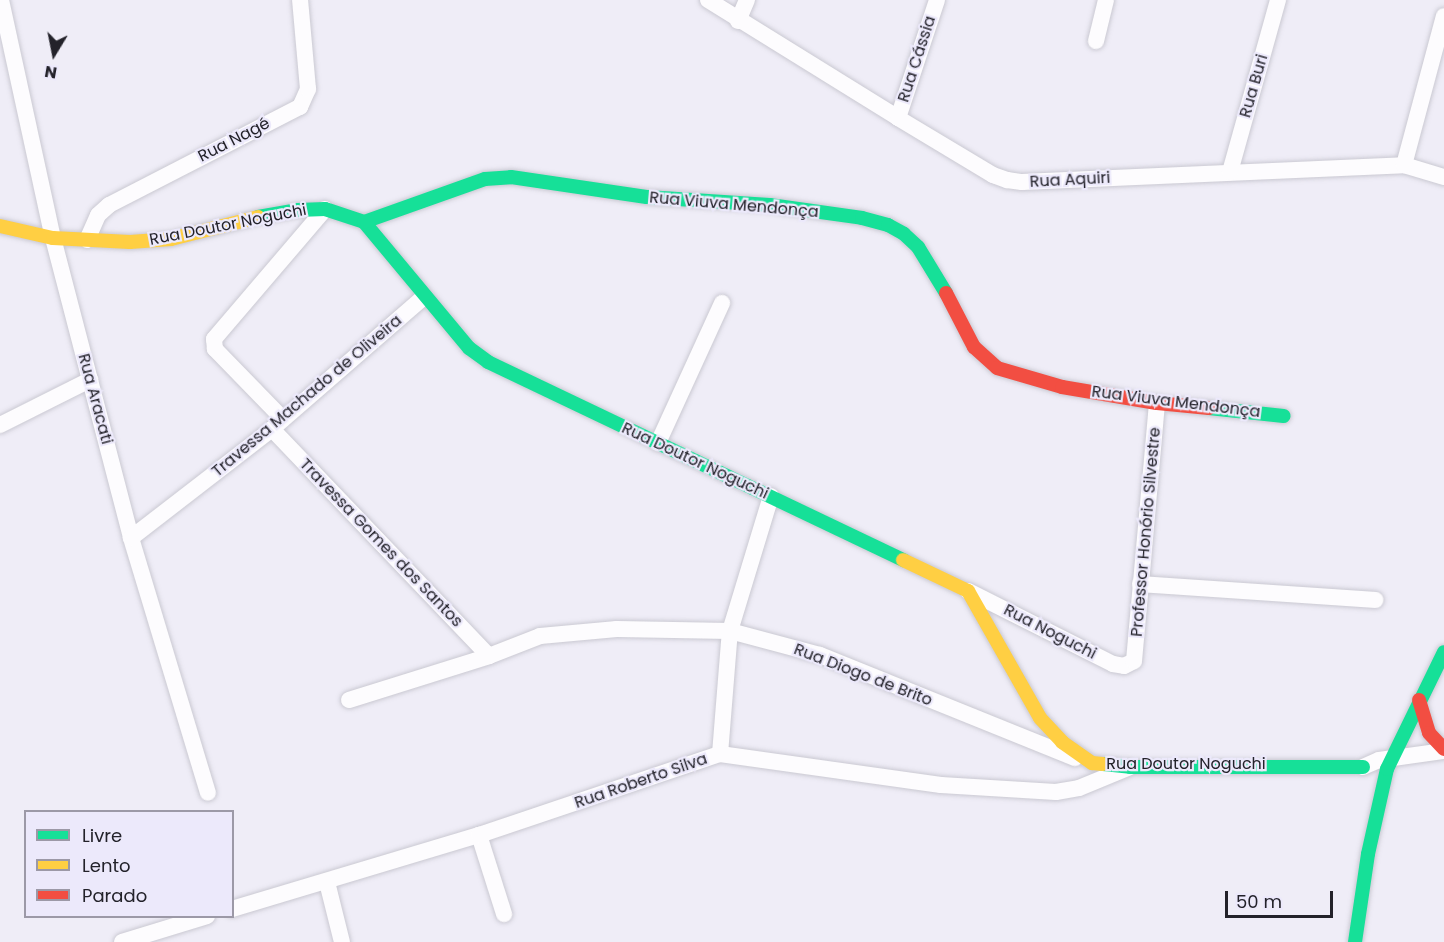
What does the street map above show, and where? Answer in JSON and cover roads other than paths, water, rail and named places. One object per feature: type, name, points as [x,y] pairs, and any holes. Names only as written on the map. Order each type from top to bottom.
[{"type":"street","name":"Rua Aracati","points":[[1,0],[53,238],[131,538],[208,793]]},
{"type":"street","name":"Rua Nagé","points":[[87,240],[98,215],[109,205],[300,107],[307,96],[308,89],[300,0]]},
{"type":"street","name":"Rua Aquiri","points":[[708,0],[738,21],[993,175],[1022,182],[1404,165],[1444,177]]},
{"type":"street","points":[[738,21],[747,0]]},
{"type":"street","name":"Rua Cássia","points":[[898,118],[937,0]]},
{"type":"street","points":[[1096,41],[1106,0]]},
{"type":"street","name":"Rua Buri","points":[[1230,172],[1278,0]]},
{"type":"street","points":[[1404,165],[1444,16]]},
{"type":"street","name":"Rua Viuva Mendonça","points":[[364,222],[485,179],[511,177],[647,197],[770,205],[862,218],[888,225],[904,234],[918,247],[937,275],[974,347],[997,368],[1062,387],[1157,403],[1284,416]]},
{"type":"street","name":"Rua Doutor Noguchi","points":[[0,226],[53,238],[130,242],[171,239],[248,219],[298,210],[326,209],[364,222],[424,297],[478,356],[968,591],[1040,718],[1062,742],[1092,763],[1130,767],[1200,765],[1363,767],[1389,764]]},
{"type":"street","name":"Travessa Gomes dos Santos","points":[[326,209],[214,339],[215,349],[278,424],[489,656]]},
{"type":"street","name":"Travessa Machado de Oliveira","points":[[131,538],[278,424],[424,297]]},
{"type":"street","points":[[658,443],[722,303]]},
{"type":"street","points":[[0,425],[90,380]]},
{"type":"street","name":"Professor Honório Silvestre","points":[[1134,661],[1157,403]]},
{"type":"street","points":[[720,754],[730,631],[771,496]]},
{"type":"street","points":[[1140,584],[1375,600]]},
{"type":"street","name":"Rua Noguchi","points":[[968,591],[1113,664],[1124,666],[1134,661]]},
{"type":"street","name":"Rua Diogo de Brito","points":[[348,700],[489,656],[528,639],[568,632],[656,628],[730,631],[820,655],[1061,754],[1092,763]]},
{"type":"street","points":[[1355,942],[1368,854],[1389,764],[1444,652]]},
{"type":"street","points":[[1389,764],[1444,750],[1429,733],[1419,700]]},
{"type":"street","name":"Rua Roberto Silva","points":[[234,908],[479,836],[720,754],[941,785],[1056,792],[1079,788],[1130,767]]},
{"type":"street","points":[[1389,764],[1444,762]]},
{"type":"street","points":[[479,836],[504,914]]},
{"type":"street","points":[[327,882],[342,942]]},
{"type":"street","points":[[122,942],[200,918]]}]
